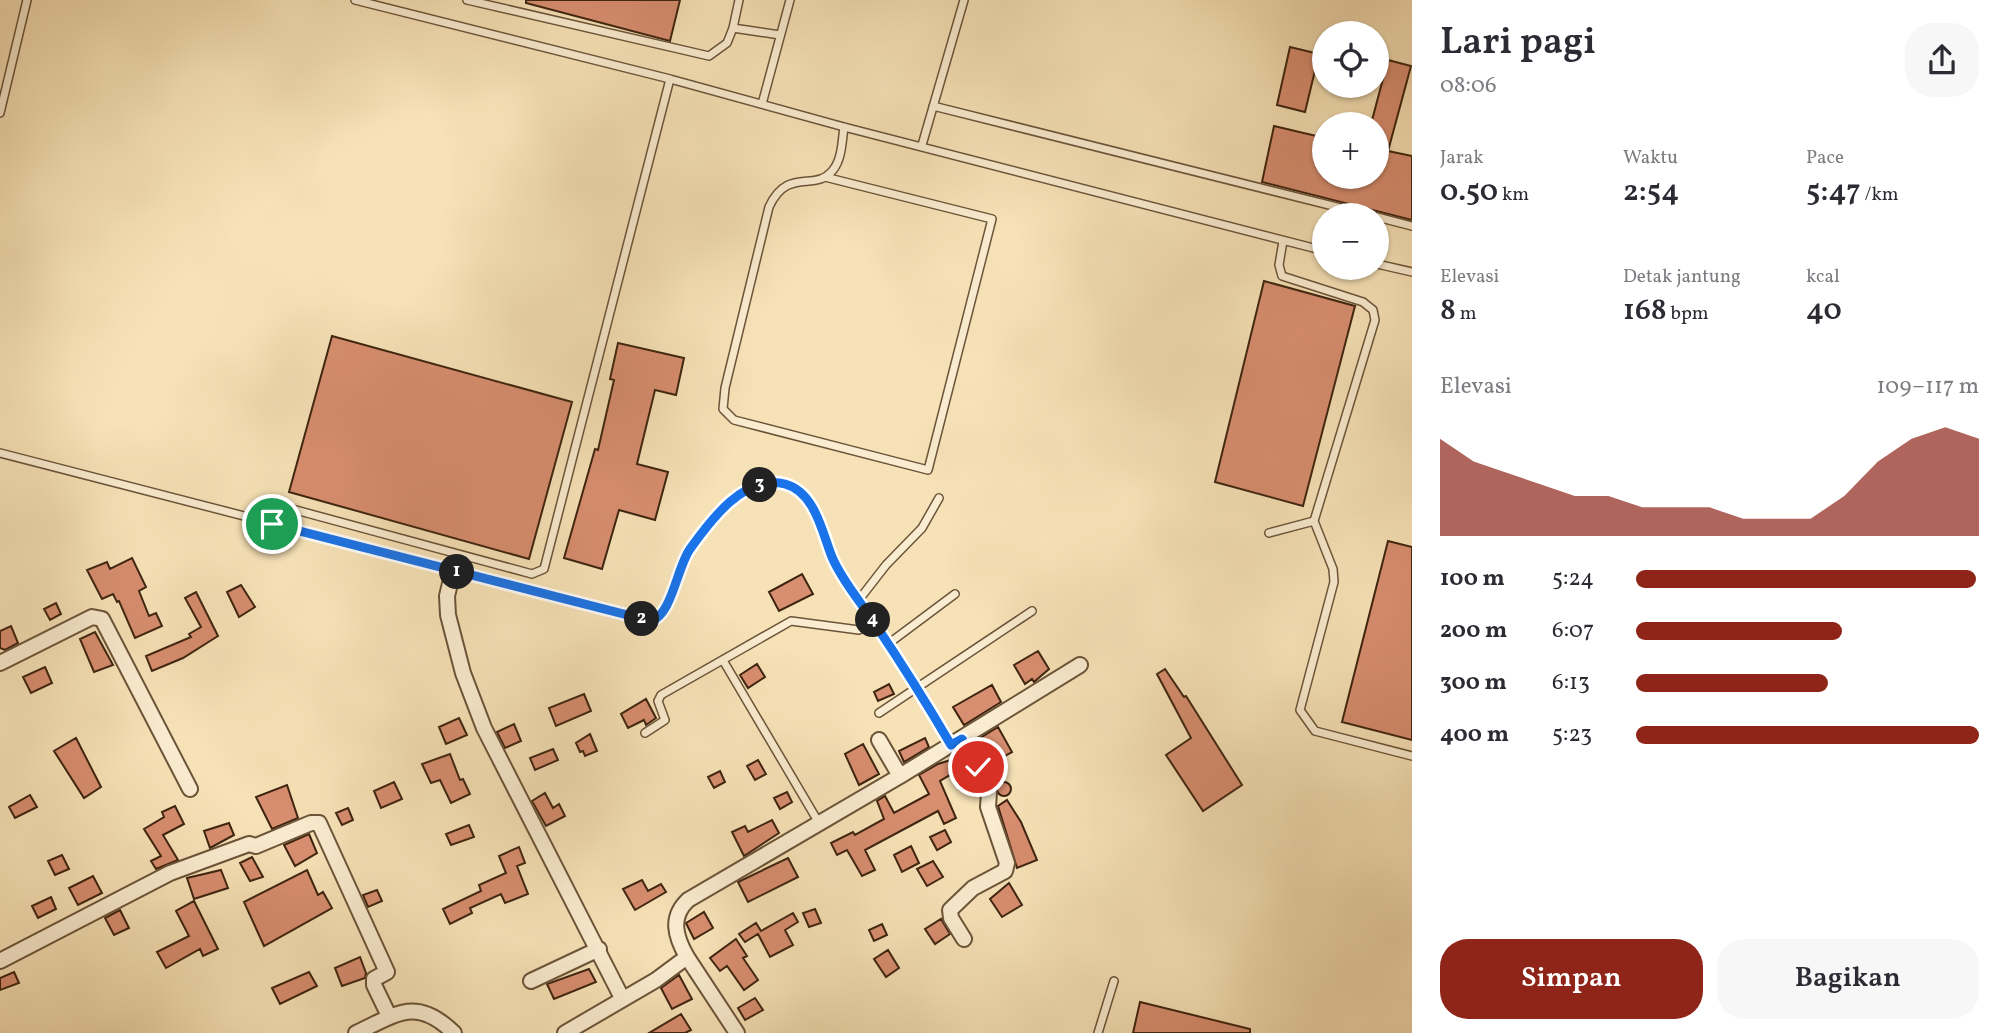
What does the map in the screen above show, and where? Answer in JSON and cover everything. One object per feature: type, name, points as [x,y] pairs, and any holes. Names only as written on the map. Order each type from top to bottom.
[{"type":"street","points":[[453,570],[447,597],[449,615],[463,673],[484,728],[622,998]]},
{"type":"street","points":[[0,663],[92,617],[102,619],[190,789]]},
{"type":"street","points":[[737,1033],[687,957],[674,923],[677,910],[688,900],[957,742],[1080,665]]},
{"type":"street","points":[[879,740],[900,776]]},
{"type":"street","points":[[957,742],[989,792],[988,807],[1007,863],[1005,871],[973,888],[952,906],[951,918],[964,939]]},
{"type":"street","points":[[0,961],[170,873],[249,844],[256,846],[311,823],[319,823],[387,972],[374,979],[374,985],[389,1016]]},
{"type":"street","points":[[531,981],[599,949]]},
{"type":"street","points":[[565,1033],[656,980],[687,957]]},
{"type":"street","points":[[356,1033],[389,1016],[420,1010],[437,1016],[454,1033]]},
{"type":"lane","points":[[0,113],[27,0]]},
{"type":"lane","points":[[355,0],[670,79],[844,127],[1312,248]]},
{"type":"lane","points":[[467,0],[709,56],[727,43],[739,0]]},
{"type":"lane","points":[[762,104],[790,0]]},
{"type":"lane","points":[[922,145],[964,0]]},
{"type":"lane","points":[[733,27],[780,35]]},
{"type":"lane","points":[[281,506],[532,574],[544,569],[670,79]]},
{"type":"lane","points":[[933,106],[1320,203]]},
{"type":"lane","points":[[825,177],[992,219],[928,470],[762,429],[729,418],[723,409],[725,388],[769,207],[777,192],[787,184],[825,177],[838,160],[844,127]]},
{"type":"lane","points":[[1389,220],[1412,226]]},
{"type":"lane","points":[[1283,241],[1279,265],[1282,276],[1363,302],[1375,314],[1314,521],[1333,569],[1334,582],[1302,692],[1300,710],[1315,732],[1412,756]]},
{"type":"lane","points":[[1389,267],[1412,272]]},
{"type":"lane","points":[[0,453],[651,621],[665,611],[685,556],[720,511],[754,487],[785,484],[799,491],[812,506],[834,561],[918,689],[957,742]]},
{"type":"lane","points":[[858,600],[886,565],[922,528],[939,498]]},
{"type":"lane","points":[[1269,533],[1314,521]]},
{"type":"lane","points":[[888,644],[955,594]]},
{"type":"lane","points":[[879,713],[1032,611]]},
{"type":"lane","points":[[645,733],[665,720],[658,701],[661,695],[724,662],[791,621],[859,630],[873,621]]},
{"type":"lane","points":[[724,662],[819,823]]},
{"type":"lane","points":[[1098,1033],[1114,981]]},
{"type":"building","points":[[526,0],[680,0],[670,41],[526,3]]},
{"type":"building","points":[[1290,47],[1312,52],[1312,83],[1305,112],[1277,105]]},
{"type":"building","points":[[1389,60],[1411,66],[1389,147],[1389,112],[1374,112],[1378,98],[1389,98]]},
{"type":"building","points":[[1274,126],[1312,135],[1312,189],[1389,189],[1389,151],[1412,156],[1412,220],[1389,214],[1389,203],[1345,203],[1262,182]]},
{"type":"building","points":[[1264,281],[1355,306],[1303,506],[1215,482]]},
{"type":"building","points":[[332,336],[572,402],[529,559],[289,492]]},
{"type":"building","points":[[618,343],[684,358],[676,395],[655,390],[637,464],[668,472],[655,520],[619,510],[602,569],[564,558],[595,449],[598,450],[614,380],[610,379]]},
{"type":"building","points":[[1388,541],[1412,547],[1412,740],[1342,722]]},
{"type":"building","points":[[132,558],[146,587],[139,591],[149,616],[156,613],[162,626],[135,638],[119,601],[117,602],[113,594],[102,599],[87,570],[107,562],[110,569]]},
{"type":"building","points":[[802,574],[813,594],[779,611],[769,592]]},
{"type":"building","points":[[241,585],[255,607],[239,617],[227,592]]},
{"type":"building","points":[[196,592],[218,636],[183,658],[152,671],[146,656],[191,637],[189,634],[201,627],[185,598]]},
{"type":"building","points":[[56,603],[61,614],[50,620],[44,609]]},
{"type":"building","points":[[11,626],[18,643],[5,650],[0,648],[0,631]]},
{"type":"building","points":[[95,632],[113,665],[94,672],[80,639]]},
{"type":"building","points":[[1038,651],[1049,669],[1034,682],[1032,679],[1025,684],[1014,665]]},
{"type":"building","points":[[757,664],[765,677],[748,688],[740,675]]},
{"type":"building","points":[[45,667],[52,683],[31,693],[23,677]]},
{"type":"building","points":[[1165,669],[1184,697],[1186,696],[1242,785],[1203,811],[1166,755],[1191,738],[1157,674]]},
{"type":"building","points":[[889,684],[894,694],[878,701],[874,692]]},
{"type":"building","points":[[992,685],[1001,702],[964,725],[953,707]]},
{"type":"building","points":[[584,694],[591,711],[556,726],[549,708]]},
{"type":"building","points":[[646,699],[656,718],[646,725],[644,720],[628,728],[621,714]]},
{"type":"building","points":[[459,718],[467,735],[446,744],[439,727]]},
{"type":"building","points":[[514,724],[521,741],[505,748],[497,732]]},
{"type":"building","points":[[998,727],[1012,752],[1003,757],[998,748],[985,755],[977,740]]},
{"type":"building","points":[[590,734],[597,751],[585,756],[576,743]]},
{"type":"building","points":[[76,738],[101,787],[84,798],[54,751]]},
{"type":"building","points":[[925,738],[929,747],[904,762],[899,751]]},
{"type":"building","points":[[863,744],[879,774],[859,785],[845,754]]},
{"type":"building","points":[[553,749],[558,760],[535,770],[530,758]]},
{"type":"building","points":[[450,754],[460,780],[463,779],[470,794],[451,803],[440,780],[431,783],[422,764]]},
{"type":"building","points":[[960,757],[972,780],[964,784],[957,771],[940,781],[956,818],[944,824],[938,811],[865,850],[875,870],[862,876],[847,850],[837,855],[831,843],[853,832],[855,835],[884,819],[877,801],[885,796],[894,813],[929,794],[919,775],[938,764]]},
{"type":"building","points":[[758,760],[766,774],[755,780],[747,766]]},
{"type":"building","points":[[720,771],[725,782],[714,788],[708,777]]},
{"type":"building","points":[[394,782],[402,799],[381,808],[374,791]]},
{"type":"building","points":[[1001,782],[1007,782],[1011,789],[1007,796],[1001,796],[997,792],[997,786]]},
{"type":"building","points":[[287,785],[298,818],[272,829],[256,797]]},
{"type":"building","points":[[787,792],[792,802],[780,809],[774,798]]},
{"type":"building","points":[[545,793],[553,808],[559,804],[565,816],[546,826],[532,801]]},
{"type":"building","points":[[30,795],[37,807],[15,818],[9,807]]},
{"type":"building","points":[[1007,800],[1021,822],[1037,860],[1017,868],[998,806]]},
{"type":"building","points":[[175,806],[184,824],[163,835],[178,860],[156,869],[151,861],[161,856],[144,829],[164,817],[162,812]]},
{"type":"building","points":[[348,808],[353,820],[342,825],[336,813]]},
{"type":"building","points":[[772,820],[779,833],[744,856],[732,832],[745,826],[748,832]]},
{"type":"building","points":[[229,823],[234,835],[210,848],[204,831]]},
{"type":"building","points":[[469,825],[474,837],[451,845],[446,834]]},
{"type":"building","points":[[945,830],[951,842],[937,850],[930,837]]},
{"type":"building","points":[[309,834],[317,853],[295,866],[284,845]]},
{"type":"building","points":[[911,846],[919,863],[902,872],[894,855]]},
{"type":"building","points":[[519,847],[525,863],[517,866],[528,894],[505,903],[501,894],[470,908],[472,913],[450,924],[443,909],[481,891],[479,885],[506,873],[499,856]]},
{"type":"building","points":[[62,855],[69,869],[55,875],[48,861]]},
{"type":"building","points":[[252,857],[263,877],[250,881],[240,863]]},
{"type":"building","points":[[788,858],[798,877],[748,902],[738,882]]},
{"type":"building","points":[[933,861],[943,877],[927,886],[917,869]]},
{"type":"building","points":[[221,870],[228,888],[194,899],[187,878]]},
{"type":"building","points":[[307,870],[318,895],[323,892],[332,908],[264,946],[244,902]]},
{"type":"building","points":[[93,876],[102,893],[78,905],[69,888]]},
{"type":"building","points":[[642,880],[648,891],[661,884],[666,892],[635,910],[623,889]]},
{"type":"building","points":[[1009,883],[1022,905],[1002,917],[990,899]]},
{"type":"building","points":[[377,890],[382,901],[368,907],[363,895]]},
{"type":"building","points":[[51,897],[56,909],[38,918],[32,906]]},
{"type":"building","points":[[194,901],[218,949],[203,956],[200,949],[166,968],[157,952],[189,936],[176,911]]},
{"type":"building","points":[[815,909],[821,923],[809,927],[803,913]]},
{"type":"building","points":[[120,910],[129,928],[114,935],[105,918]]},
{"type":"building","points":[[704,912],[713,928],[694,939],[686,923]]},
{"type":"building","points":[[793,913],[798,922],[785,930],[793,945],[770,957],[758,934],[745,942],[739,934],[756,923],[761,931]]},
{"type":"building","points":[[941,919],[950,934],[935,944],[925,929]]},
{"type":"building","points":[[882,924],[887,935],[874,941],[869,930]]},
{"type":"building","points":[[736,939],[747,956],[743,958],[758,980],[744,990],[727,966],[720,971],[710,958]]},
{"type":"building","points":[[888,950],[899,968],[886,977],[874,959]]},
{"type":"building","points":[[360,957],[366,973],[365,978],[342,986],[335,968]]},
{"type":"building","points":[[589,969],[596,982],[554,999],[547,984]]},
{"type":"building","points":[[14,972],[19,983],[0,990],[0,978]]},
{"type":"building","points":[[309,972],[317,986],[280,1004],[272,988]]},
{"type":"building","points":[[679,975],[692,999],[672,1009],[661,988]]},
{"type":"building","points":[[755,998],[763,1010],[745,1020],[738,1008]]},
{"type":"building","points":[[1140,1002],[1250,1029],[1250,1033],[1133,1033]]},
{"type":"building","points":[[681,1014],[691,1030],[685,1033],[649,1033]]},
{"type":"route","points":[[272,524],[651,621],[665,611],[685,556],[720,511],[754,487],[772,483],[785,484],[799,491],[812,506],[834,561],[858,600],[918,689],[951,745],[962,739],[978,767]]}]
